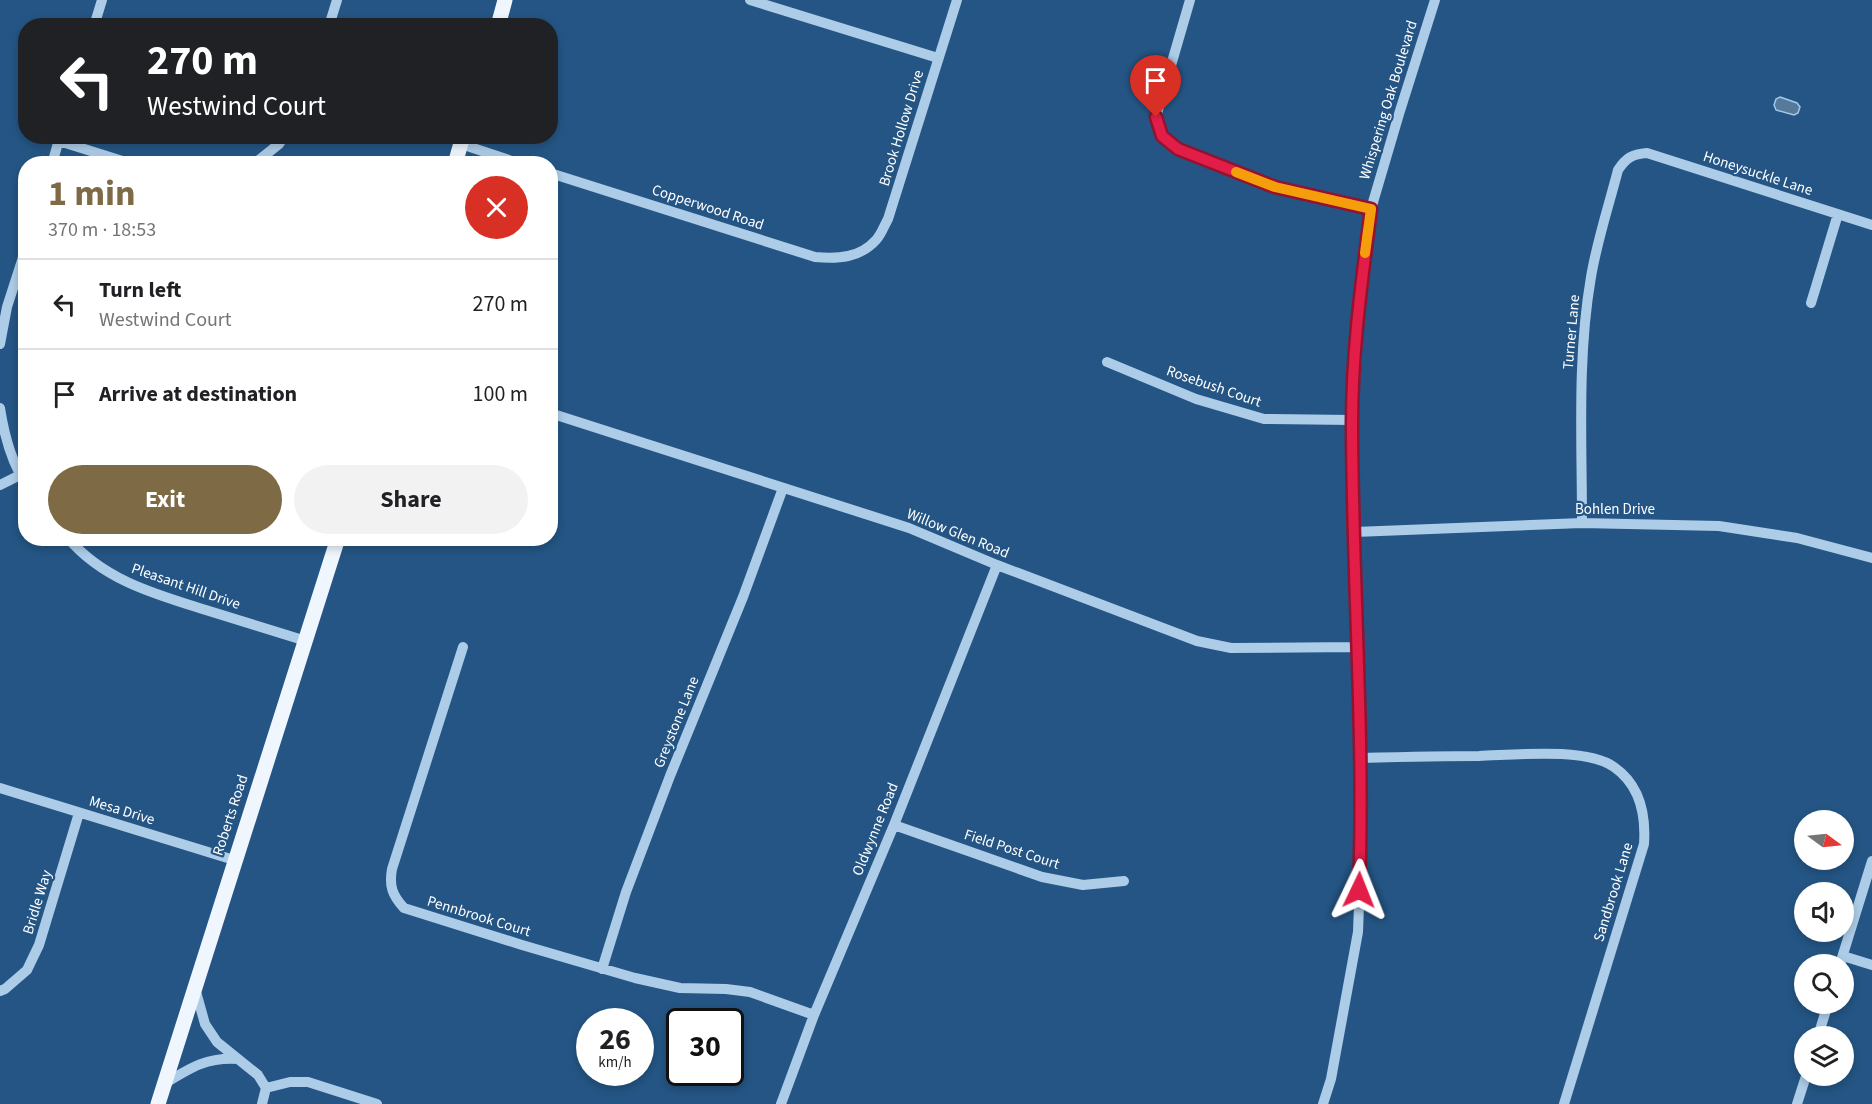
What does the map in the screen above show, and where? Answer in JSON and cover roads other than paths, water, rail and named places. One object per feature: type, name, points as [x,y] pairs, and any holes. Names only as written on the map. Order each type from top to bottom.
[{"type":"main road","points":[[500,18],[505,0]]},
{"type":"main road","name":"Roberts Road","points":[[158,1104],[335,546]]},
{"type":"street","points":[[96,18],[102,0]]},
{"type":"street","points":[[331,18],[337,0]]},
{"type":"street","points":[[750,0],[938,58]]},
{"type":"street","name":"Brook Hollow Drive","points":[[858,254],[876,240],[888,219],[957,0]]},
{"type":"street","points":[[1190,0],[1156,117],[1162,136],[1178,149],[1275,187],[1371,209]]},
{"type":"street","name":"Whispering Oak Boulevard","points":[[1323,1104],[1331,1079],[1358,932],[1362,825],[1352,420],[1362,279],[1371,209],[1435,0]]},
{"type":"street","points":[[74,144],[109,156]]},
{"type":"street","points":[[264,156],[279,144]]},
{"type":"street","points":[[472,144],[501,156]]},
{"type":"street","name":"Honeysuckle Lane","points":[[1634,154],[1647,153],[1659,156],[1872,225]]},
{"type":"street","name":"Turner Lane","points":[[1582,523],[1583,338],[1591,276],[1618,170],[1624,160],[1634,154]]},
{"type":"street","name":"Copperwood Road","points":[[558,176],[815,257],[837,259],[858,254]]},
{"type":"street","points":[[1811,303],[1838,214]]},
{"type":"street","points":[[0,344],[4,305],[18,269]]},
{"type":"street","name":"Rosebush Court","points":[[1107,362],[1196,399],[1264,419],[1352,420]]},
{"type":"street","points":[[0,408],[6,438],[18,468]]},
{"type":"street","name":"Willow Glen Road","points":[[558,417],[909,528],[1197,641],[1231,648],[1358,647]]},
{"type":"street","points":[[0,484],[18,481]]},
{"type":"street","name":"Greystone Lane","points":[[602,969],[626,892],[783,488]]},
{"type":"street","name":"Bohlen Drive","points":[[1355,532],[1582,523],[1719,526],[1797,538],[1872,558]]},
{"type":"street","name":"Pleasant Hill Drive","points":[[74,546],[116,578],[160,596],[306,640]]},
{"type":"street","name":"Oldwynne Road","points":[[781,1104],[813,1015],[894,825],[997,564]]},
{"type":"street","name":"Pennbrook Court","points":[[464,647],[392,869],[390,884],[394,898],[404,908],[418,913],[602,969],[680,988],[750,992],[813,1015]]},
{"type":"street","name":"Sandbrook Lane","points":[[1360,758],[1563,754],[1597,758],[1614,766],[1636,791],[1643,809],[1644,844],[1564,1104]]},
{"type":"street","name":"Mesa Drive","points":[[0,788],[234,860]]},
{"type":"street","name":"Bridle Way","points":[[3,990],[27,970],[39,945],[79,813]]},
{"type":"street","name":"Field Post Court","points":[[894,825],[1042,876],[1083,885],[1124,881]]},
{"type":"street","points":[[1843,954],[1872,861]]},
{"type":"street","points":[[1854,962],[1872,965]]},
{"type":"street","points":[[195,988],[205,1024],[217,1042],[258,1074],[266,1088],[262,1104]]},
{"type":"street","points":[[164,1085],[192,1066],[209,1060],[238,1059]]},
{"type":"street","points":[[266,1088],[290,1082],[308,1082],[377,1104]]},
{"type":"street","points":[[1797,1104],[1803,1086]]},
{"type":"water","points":[[1780,97],[1797,103],[1800,107],[1798,113],[1794,115],[1776,110],[1774,105],[1776,99]]}]
